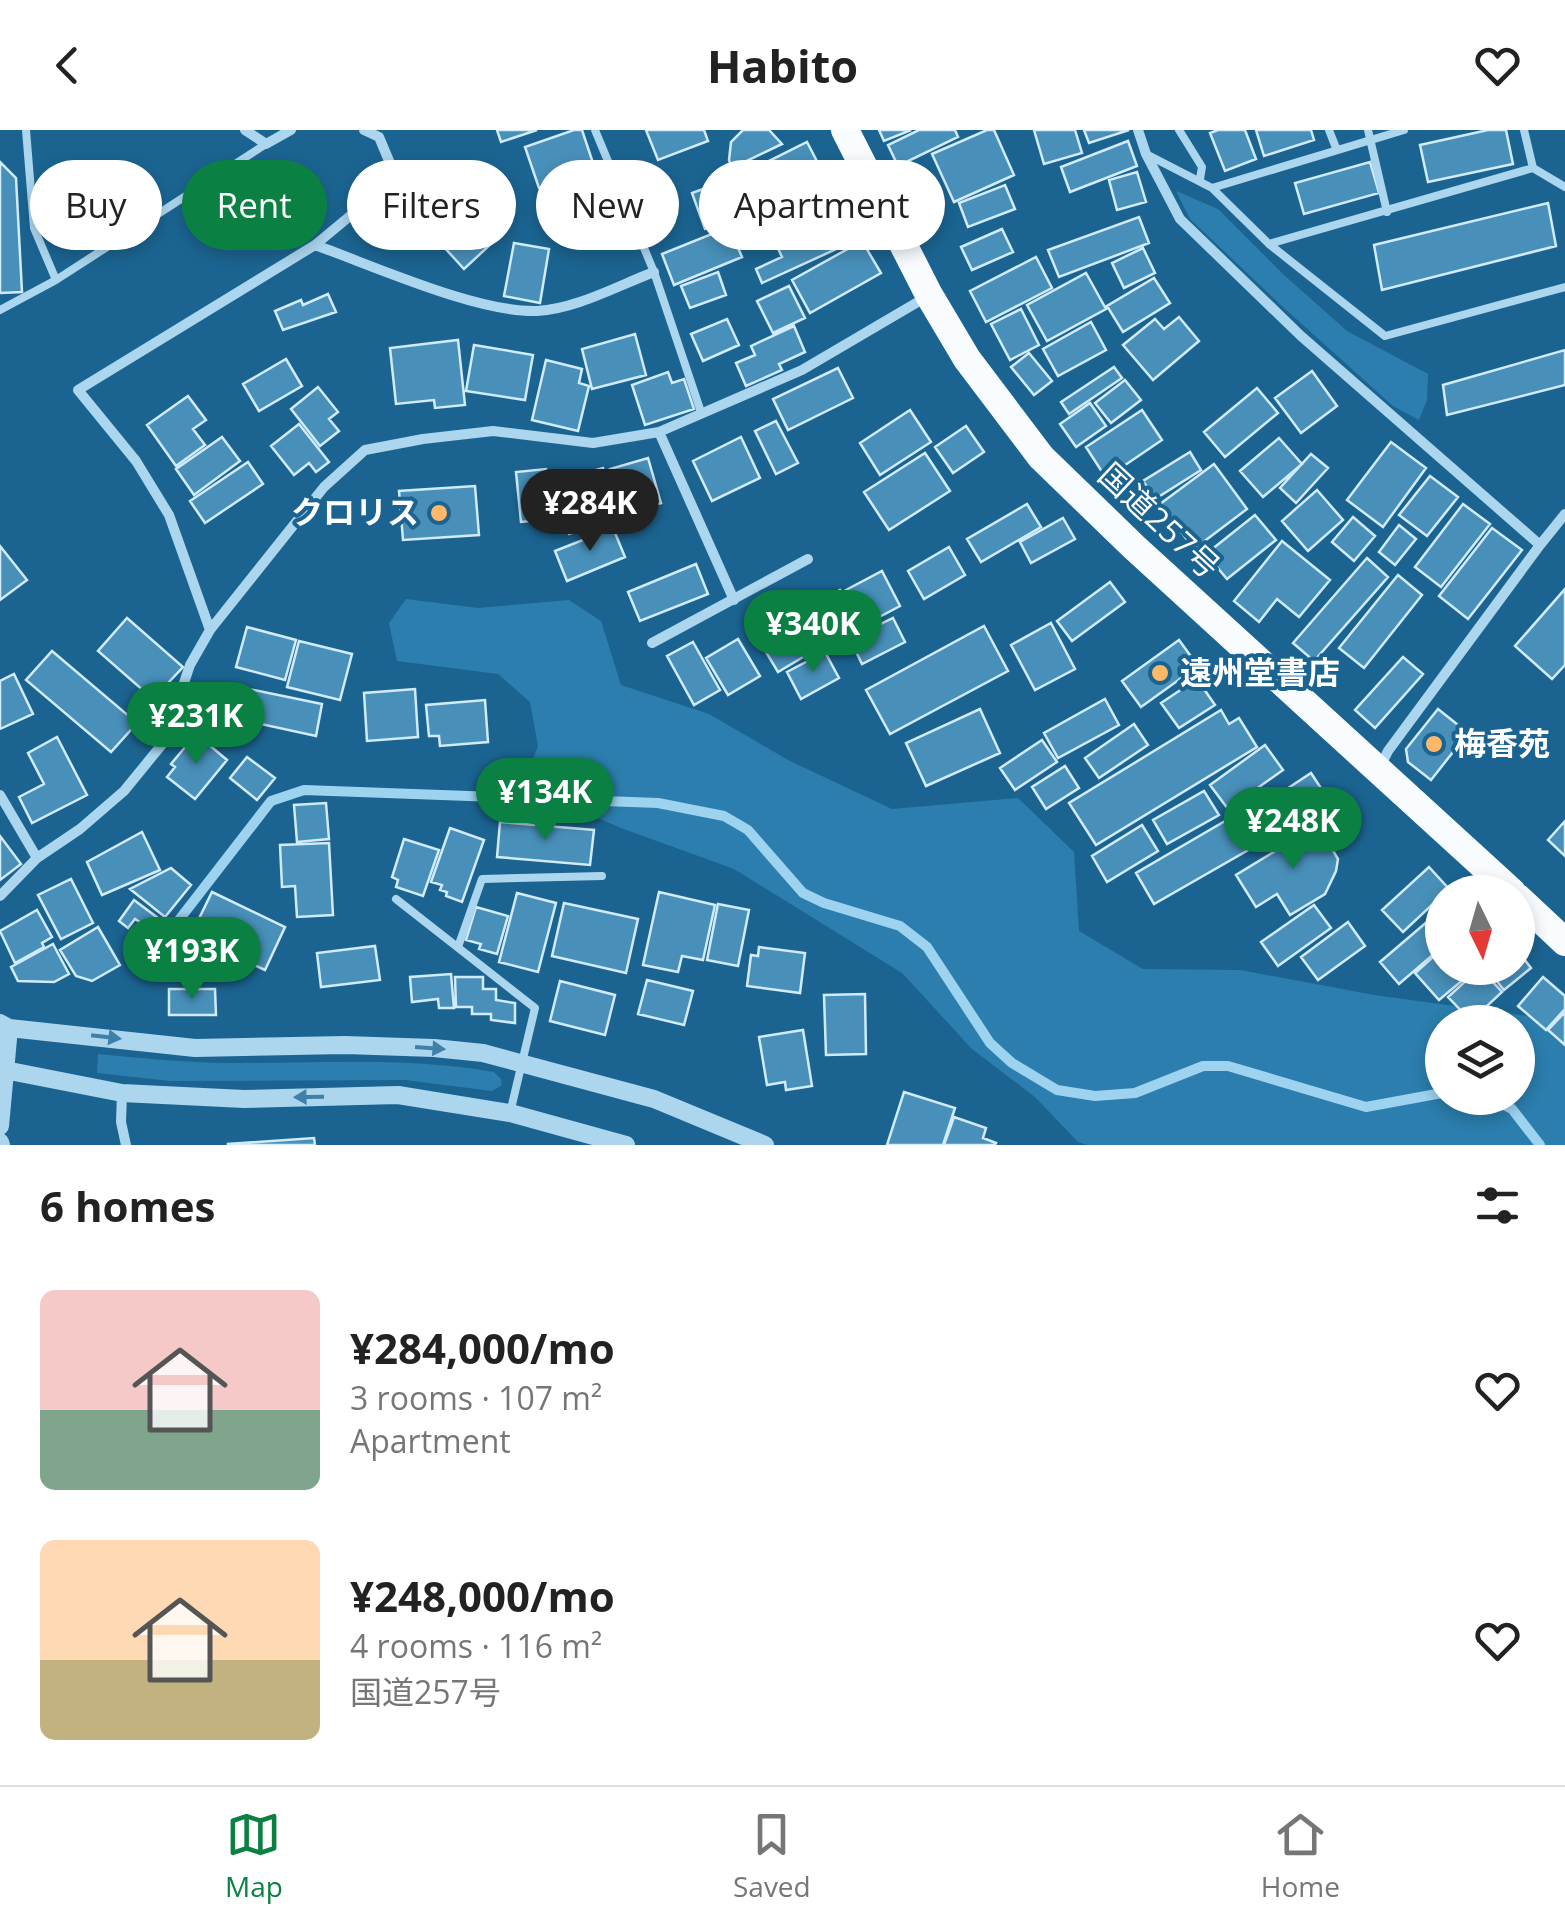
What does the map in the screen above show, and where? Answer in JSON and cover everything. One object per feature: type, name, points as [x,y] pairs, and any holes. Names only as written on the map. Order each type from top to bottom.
[{"type":"highway","name":"国道257号","points":[[845,130],[929,295],[967,359],[1041,457],[1493,875]]},
{"type":"highway","name":"国道257号","points":[[1535,914],[1565,942]]},
{"type":"street","points":[[245,130],[266,144],[290,130]]},
{"type":"street","points":[[327,236],[384,187],[392,168],[379,137],[364,130]]},
{"type":"street","points":[[1138,130],[1146,154],[1180,219],[1190,230],[1300,336],[1540,545]]},
{"type":"street","points":[[327,249],[499,308],[539,311],[575,303],[654,272]]},
{"type":"street","points":[[210,630],[169,515],[136,461],[78,390],[308,250]]},
{"type":"street","points":[[0,896],[37,858],[80,829],[124,790],[164,742],[190,665],[210,630],[324,487],[365,450],[493,431],[593,444],[659,432],[802,370],[929,295]]},
{"type":"street","points":[[659,432],[734,600]]},
{"type":"street","points":[[1378,771],[1388,751],[1565,514]]},
{"type":"street","points":[[652,643],[808,559]]},
{"type":"street","points":[[0,795],[37,858]]},
{"type":"street","points":[[0,1126],[4,1025],[195,1048],[345,1044],[434,1048],[522,1062],[654,1099],[764,1145]]},
{"type":"street","points":[[2,1069],[122,1092],[244,1098],[398,1095],[510,1114],[626,1145]]},
{"type":"street","points":[[122,1092],[121,1122],[126,1145]]},
{"type":"lane","points":[[26,130],[34,228],[56,280]]},
{"type":"lane","points":[[595,130],[654,272],[702,412]]},
{"type":"lane","points":[[1179,130],[1202,167],[1200,179]]},
{"type":"lane","points":[[1329,130],[1336,148]]},
{"type":"lane","points":[[1212,188],[1370,134],[1404,130]]},
{"type":"lane","points":[[1524,130],[1533,168],[1565,187]]},
{"type":"lane","points":[[1370,134],[1386,212]]},
{"type":"lane","points":[[0,310],[56,280],[266,144]]},
{"type":"lane","points":[[1146,154],[1212,188],[1269,244],[1384,336],[1565,286]]},
{"type":"lane","points":[[1269,244],[1533,168]]},
{"type":"lane","points":[[458,947],[482,879],[602,876]]},
{"type":"lane","points":[[396,898],[535,1008],[510,1114]]},
{"type":"shaded area","points":[[1176,191],[1218,209],[1347,331],[1428,374],[1427,400],[1419,420],[1393,406],[1283,307],[1190,219]]},
{"type":"shaded area","points":[[406,599],[478,608],[569,600],[601,621],[621,685],[709,714],[788,760],[892,809],[1018,798],[1074,852],[1079,931],[1143,969],[1240,970],[1447,1005],[1425,1005],[1425,1115],[1535,1115],[1535,1017],[1565,1021],[1565,1145],[1078,1142],[1035,1097],[972,1049],[902,973],[734,869],[621,828],[523,786],[538,746],[530,702],[498,674],[397,661],[389,623]]},
{"type":"shaded area","points":[[98,1054],[223,1063],[425,1064],[494,1072],[502,1085],[492,1091],[405,1080],[170,1081],[97,1073]]},
{"type":"building","points":[[497,130],[537,130],[501,142]]},
{"type":"building","points":[[582,130],[592,160],[536,160],[536,179],[525,147]]},
{"type":"building","points":[[646,130],[704,130],[708,141],[658,160]]},
{"type":"building","points":[[743,130],[769,130],[782,144],[749,160],[729,160],[731,142]]},
{"type":"building","points":[[879,130],[911,130],[884,141]]},
{"type":"building","points":[[919,130],[955,130],[958,137],[910,160],[895,160],[888,145]]},
{"type":"building","points":[[994,130],[1014,175],[954,202],[945,182],[945,160],[935,160],[932,154]]},
{"type":"building","points":[[1034,130],[1075,130],[1082,153],[1044,164]]},
{"type":"building","points":[[1084,130],[1129,130],[1089,143]]},
{"type":"building","points":[[1245,130],[1256,159],[1225,171],[1210,133]]},
{"type":"building","points":[[1256,130],[1311,130],[1314,140],[1264,156]]},
{"type":"building","points":[[1488,130],[1506,130],[1513,164],[1428,182],[1420,145]]},
{"type":"building","points":[[1128,141],[1137,166],[1070,192],[1061,167]]},
{"type":"building","points":[[807,142],[816,160],[771,160]]},
{"type":"building","points":[[0,162],[16,178],[22,292],[0,293]]},
{"type":"building","points":[[1370,162],[1379,193],[1304,214],[1295,183]]},
{"type":"building","points":[[1137,172],[1146,202],[1117,210],[1109,180]]},
{"type":"building","points":[[1005,185],[1015,209],[968,227],[959,203]]},
{"type":"building","points":[[699,190],[699,212],[692,193]]},
{"type":"building","points":[[1548,203],[1556,246],[1382,290],[1374,245]]},
{"type":"building","points":[[1139,217],[1149,243],[1059,277],[1048,250]]},
{"type":"building","points":[[1002,229],[1013,252],[972,270],[961,247]]},
{"type":"building","points":[[699,239],[699,250],[739,250],[742,257],[674,285],[662,254]]},
{"type":"building","points":[[516,243],[549,250],[540,303],[504,296]]},
{"type":"building","points":[[1143,248],[1155,273],[1124,288],[1112,263]]},
{"type":"building","points":[[447,250],[484,250],[464,269]]},
{"type":"building","points":[[779,250],[834,250],[762,283],[756,269],[782,257]]},
{"type":"building","points":[[846,250],[867,250],[881,273],[810,313],[792,280]]},
{"type":"building","points":[[1036,257],[1052,288],[986,322],[970,291]]},
{"type":"building","points":[[718,272],[726,295],[690,308],[681,286]]},
{"type":"building","points":[[1086,273],[1106,309],[1047,341],[1027,305]]},
{"type":"building","points":[[1154,278],[1170,303],[1123,332],[1107,306]]},
{"type":"building","points":[[789,286],[805,318],[773,333],[757,301]]},
{"type":"building","points":[[328,294],[336,312],[283,330],[275,311]]},
{"type":"building","points":[[1021,309],[1039,345],[1010,360],[991,324]]},
{"type":"building","points":[[1179,317],[1199,341],[1153,380],[1123,345],[1155,319],[1164,329]]},
{"type":"building","points":[[727,319],[739,345],[703,361],[691,334]]},
{"type":"building","points":[[1091,322],[1106,350],[1058,376],[1043,349]]},
{"type":"building","points":[[794,326],[805,352],[779,364],[782,370],[746,386],[736,363],[755,355],[751,346]]},
{"type":"building","points":[[635,334],[646,375],[592,389],[582,349]]},
{"type":"building","points":[[458,340],[465,405],[435,408],[434,400],[396,404],[390,348]]},
{"type":"building","points":[[474,345],[533,355],[525,400],[466,391]]},
{"type":"building","points":[[1565,350],[1565,385],[1447,415],[1443,385]]},
{"type":"building","points":[[1029,353],[1052,381],[1034,395],[1011,367]]},
{"type":"building","points":[[286,359],[302,386],[259,411],[243,384]]},
{"type":"building","points":[[546,360],[582,369],[579,383],[589,386],[578,431],[532,420]]},
{"type":"building","points":[[1114,367],[1122,378],[1069,414],[1061,402]]},
{"type":"building","points":[[838,368],[853,398],[788,430],[773,399]]},
{"type":"building","points":[[1312,371],[1337,406],[1301,433],[1275,398]]},
{"type":"building","points":[[668,372],[672,383],[684,379],[694,409],[645,425],[632,385]]},
{"type":"building","points":[[1125,380],[1141,400],[1111,423],[1095,403]]},
{"type":"building","points":[[318,387],[338,412],[329,419],[339,431],[320,446],[291,409]]},
{"type":"building","points":[[1257,388],[1278,413],[1225,457],[1204,432]]},
{"type":"building","points":[[188,396],[206,420],[193,429],[205,445],[176,466],[147,425]]},
{"type":"building","points":[[1090,403],[1106,426],[1076,447],[1060,424]]},
{"type":"building","points":[[910,410],[931,442],[880,475],[860,443]]},
{"type":"building","points":[[1142,410],[1162,440],[1106,478],[1086,447]]},
{"type":"building","points":[[776,421],[798,463],[776,474],[755,431]]},
{"type":"building","points":[[299,424],[329,462],[316,472],[309,463],[294,475],[271,446]]},
{"type":"building","points":[[966,426],[984,452],[953,473],[935,447]]},
{"type":"building","points":[[222,437],[240,461],[194,495],[176,469]]},
{"type":"building","points":[[741,437],[760,478],[712,501],[693,461]]},
{"type":"building","points":[[1279,438],[1302,464],[1263,497],[1240,471]]},
{"type":"building","points":[[1391,442],[1426,468],[1383,527],[1347,500]]},
{"type":"building","points":[[1190,452],[1201,470],[1155,499],[1143,481]]},
{"type":"building","points":[[925,453],[950,491],[889,530],[864,492]]},
{"type":"building","points":[[1311,454],[1328,468],[1296,503],[1280,488]]},
{"type":"building","points":[[648,458],[661,503],[623,513],[610,469]]},
{"type":"building","points":[[248,462],[263,484],[205,523],[190,501]]},
{"type":"building","points":[[1214,464],[1247,509],[1194,549],[1160,504]]},
{"type":"building","points":[[603,468],[617,513],[589,521],[591,528],[569,534],[559,499],[571,496],[568,487],[577,485],[575,476]]},
{"type":"building","points":[[546,469],[552,519],[521,522],[516,472]]},
{"type":"building","points":[[1430,476],[1458,497],[1427,536],[1399,515]]},
{"type":"building","name":"クロリス","points":[[475,486],[479,535],[403,540],[399,491]]},
{"type":"building","points":[[1317,490],[1343,520],[1308,551],[1282,521]]},
{"type":"building","points":[[1027,504],[1041,527],[981,562],[967,539]]},
{"type":"building","points":[[1463,504],[1490,524],[1441,587],[1415,567]]},
{"type":"building","points":[[1255,515],[1276,540],[1227,579],[1206,554]]},
{"type":"building","points":[[1353,517],[1375,536],[1354,561],[1332,542]]},
{"type":"building","points":[[1063,518],[1075,539],[1031,563],[1020,542]]},
{"type":"building","points":[[1399,525],[1416,539],[1395,565],[1379,552]]},
{"type":"building","points":[[613,528],[625,557],[567,581],[555,551]]},
{"type":"building","points":[[1492,528],[1522,550],[1468,619],[1439,596]]},
{"type":"building","points":[[1282,541],[1330,580],[1299,617],[1277,599],[1259,622],[1234,601]]},
{"type":"building","points":[[0,546],[27,580],[0,600]]},
{"type":"building","points":[[949,547],[965,575],[924,599],[908,571]]},
{"type":"building","points":[[1367,558],[1388,577],[1314,661],[1293,643]]},
{"type":"building","points":[[696,564],[708,594],[640,621],[628,592]]},
{"type":"building","points":[[882,571],[900,606],[864,625],[846,590]]},
{"type":"building","points":[[1398,575],[1422,595],[1364,668],[1339,648]]},
{"type":"building","points":[[1110,582],[1125,602],[1072,641],[1057,621]]},
{"type":"building","points":[[1565,589],[1565,665],[1552,679],[1515,646]]},
{"type":"building","points":[[840,590],[859,626],[823,645],[804,609]]},
{"type":"building","points":[[796,613],[818,648],[778,672],[757,637]]},
{"type":"building","points":[[127,618],[183,667],[153,699],[98,651]]},
{"type":"building","points":[[893,618],[905,642],[862,664],[850,639]]},
{"type":"building","points":[[1051,623],[1075,669],[1035,690],[1011,645]]},
{"type":"building","points":[[984,626],[1008,671],[890,734],[866,690]]},
{"type":"building","points":[[247,627],[296,640],[285,680],[236,667]]},
{"type":"building","points":[[738,639],[760,676],[728,695],[706,658]]},
{"type":"building","name":"遠州堂書店","points":[[1179,640],[1198,666],[1141,707],[1122,681]]},
{"type":"building","points":[[299,641],[352,654],[340,700],[287,687]]},
{"type":"building","points":[[693,642],[720,690],[694,705],[667,656]]},
{"type":"building","points":[[52,651],[137,723],[111,752],[26,680]]},
{"type":"building","points":[[825,652],[839,678],[801,699],[787,672]]},
{"type":"building","points":[[1403,657],[1423,674],[1375,728],[1355,710]]},
{"type":"building","points":[[14,674],[33,714],[0,729],[0,681]]},
{"type":"building","points":[[1197,679],[1215,705],[1179,728],[1161,703]]},
{"type":"building","points":[[244,688],[322,704],[316,736],[238,719]]},
{"type":"building","points":[[415,689],[418,737],[367,741],[364,693]]},
{"type":"building","points":[[1105,699],[1119,725],[1058,758],[1044,733]]},
{"type":"building","points":[[485,700],[488,742],[440,746],[439,736],[429,736],[426,705]]},
{"type":"building","points":[[980,709],[1000,753],[926,786],[906,743]]},
{"type":"building","points":[[1438,709],[1468,733],[1431,780],[1408,762],[1406,749]]},
{"type":"building","points":[[1221,710],[1229,724],[1239,718],[1257,747],[1096,845],[1069,803]]},
{"type":"building","points":[[1134,724],[1148,745],[1099,778],[1085,758]]},
{"type":"building","points":[[196,734],[227,760],[195,799],[167,777],[175,767],[171,764]]},
{"type":"building","points":[[57,737],[87,795],[32,823],[19,797],[44,784],[28,753]]},
{"type":"building","points":[[1042,740],[1057,762],[1015,790],[1000,768]]},
{"type":"building","points":[[1265,745],[1283,770],[1228,809],[1210,785]]},
{"type":"building","points":[[247,757],[275,778],[257,800],[230,778]]},
{"type":"building","points":[[1065,766],[1079,788],[1046,809],[1032,787]]},
{"type":"building","points":[[1311,773],[1330,802],[1283,832],[1264,804]]},
{"type":"building","points":[[1204,791],[1219,815],[1167,844],[1153,820]]},
{"type":"building","points":[[326,803],[329,839],[297,842],[294,805]]},
{"type":"building","points":[[1232,817],[1250,849],[1154,904],[1136,873]]},
{"type":"building","points":[[1565,821],[1565,856],[1548,840]]},
{"type":"building","points":[[500,822],[594,830],[590,865],[497,857]]},
{"type":"building","points":[[1142,825],[1158,851],[1107,882],[1092,856]]},
{"type":"building","points":[[1318,825],[1338,859],[1325,894],[1290,915],[1277,894],[1256,907],[1236,875]]},
{"type":"building","points":[[450,828],[484,840],[462,902],[446,896],[447,892],[440,890],[442,885],[431,882]]},
{"type":"building","points":[[142,832],[160,870],[102,895],[87,862]]},
{"type":"building","points":[[0,836],[21,864],[0,880]]},
{"type":"building","points":[[404,839],[439,850],[423,896],[396,887],[398,880],[392,877]]},
{"type":"building","points":[[329,843],[333,915],[297,917],[295,886],[282,887],[280,845]]},
{"type":"building","points":[[1429,867],[1436,875],[1425,875],[1425,911],[1403,932],[1382,910]]},
{"type":"building","points":[[171,868],[191,885],[165,917],[130,889]]},
{"type":"building","points":[[71,879],[93,923],[61,939],[38,895]]},
{"type":"building","points":[[212,892],[285,927],[265,970],[191,935]]},
{"type":"building","points":[[659,892],[715,905],[703,960],[682,956],[678,972],[643,965]]},
{"type":"building","points":[[517,893],[556,903],[538,972],[499,962]]},
{"type":"building","points":[[134,900],[162,921],[143,947],[132,938],[143,924],[135,919],[128,928],[119,921]]},
{"type":"building","points":[[564,903],[638,919],[626,973],[552,956]]},
{"type":"building","points":[[718,904],[749,910],[738,966],[707,960]]},
{"type":"building","points":[[1314,905],[1331,928],[1278,966],[1261,942]]},
{"type":"building","points":[[476,907],[508,916],[497,954],[466,940]]},
{"type":"building","points":[[37,910],[52,937],[42,943],[44,947],[15,963],[0,931]]},
{"type":"building","points":[[1348,922],[1365,946],[1318,980],[1301,957]]},
{"type":"building","points":[[1425,924],[1425,962],[1399,984],[1380,962]]},
{"type":"building","points":[[98,927],[120,965],[92,981],[76,976],[60,950]]},
{"type":"building","points":[[53,944],[69,974],[54,982],[18,981],[11,967]]},
{"type":"building","points":[[375,946],[380,980],[321,987],[317,953]]},
{"type":"building","points":[[759,947],[805,953],[800,993],[747,986],[751,955],[758,956]]},
{"type":"building","points":[[1425,964],[1425,984],[1415,973]]},
{"type":"building","points":[[451,974],[454,1008],[439,1008],[438,999],[412,1002],[410,977]]},
{"type":"building","points":[[455,977],[483,977],[483,989],[496,989],[496,1000],[515,1003],[515,1023],[491,1020],[491,1014],[472,1014],[472,1007],[456,1007]]},
{"type":"building","points":[[1543,977],[1565,996],[1565,1009],[1546,1030],[1535,1021],[1535,1005],[1519,1005]]},
{"type":"building","points":[[647,980],[693,991],[684,1025],[638,1014]]},
{"type":"building","points":[[560,981],[615,995],[605,1035],[550,1021]]},
{"type":"building","points":[[1426,985],[1457,985],[1439,1000]]},
{"type":"building","points":[[1461,985],[1496,985],[1502,992],[1488,1005],[1456,1005],[1448,997]]},
{"type":"building","points":[[169,989],[215,989],[216,1015],[169,1015]]},
{"type":"building","points":[[865,994],[866,1054],[826,1055],[824,995]]},
{"type":"building","points":[[1565,1012],[1565,1045],[1548,1030]]},
{"type":"building","points":[[803,1030],[812,1086],[786,1090],[785,1082],[767,1085],[759,1037]]},
{"type":"building","points":[[904,1092],[955,1108],[943,1145],[887,1145]]},
{"type":"building","points":[[954,1117],[986,1128],[983,1138],[995,1145],[944,1145]]},
{"type":"building","points":[[314,1138],[315,1145],[228,1145],[228,1144]]},
{"type":"waterway","points":[[158,947],[271,801],[304,790],[658,803],[724,816],[748,830],[803,893],[900,926],[927,947],[990,1043],[1012,1063],[1057,1090],[1095,1096],[1135,1093],[1203,1066],[1228,1066],[1366,1107],[1425,1096]]},
{"type":"waterway","points":[[1517,1115],[1540,1145]]},
{"type":"place","name":"クロリス","points":[[439,513]]},
{"type":"place","name":"遠州堂書店","points":[[1160,673]]},
{"type":"place","name":"梅香苑","points":[[1434,744]]}]
